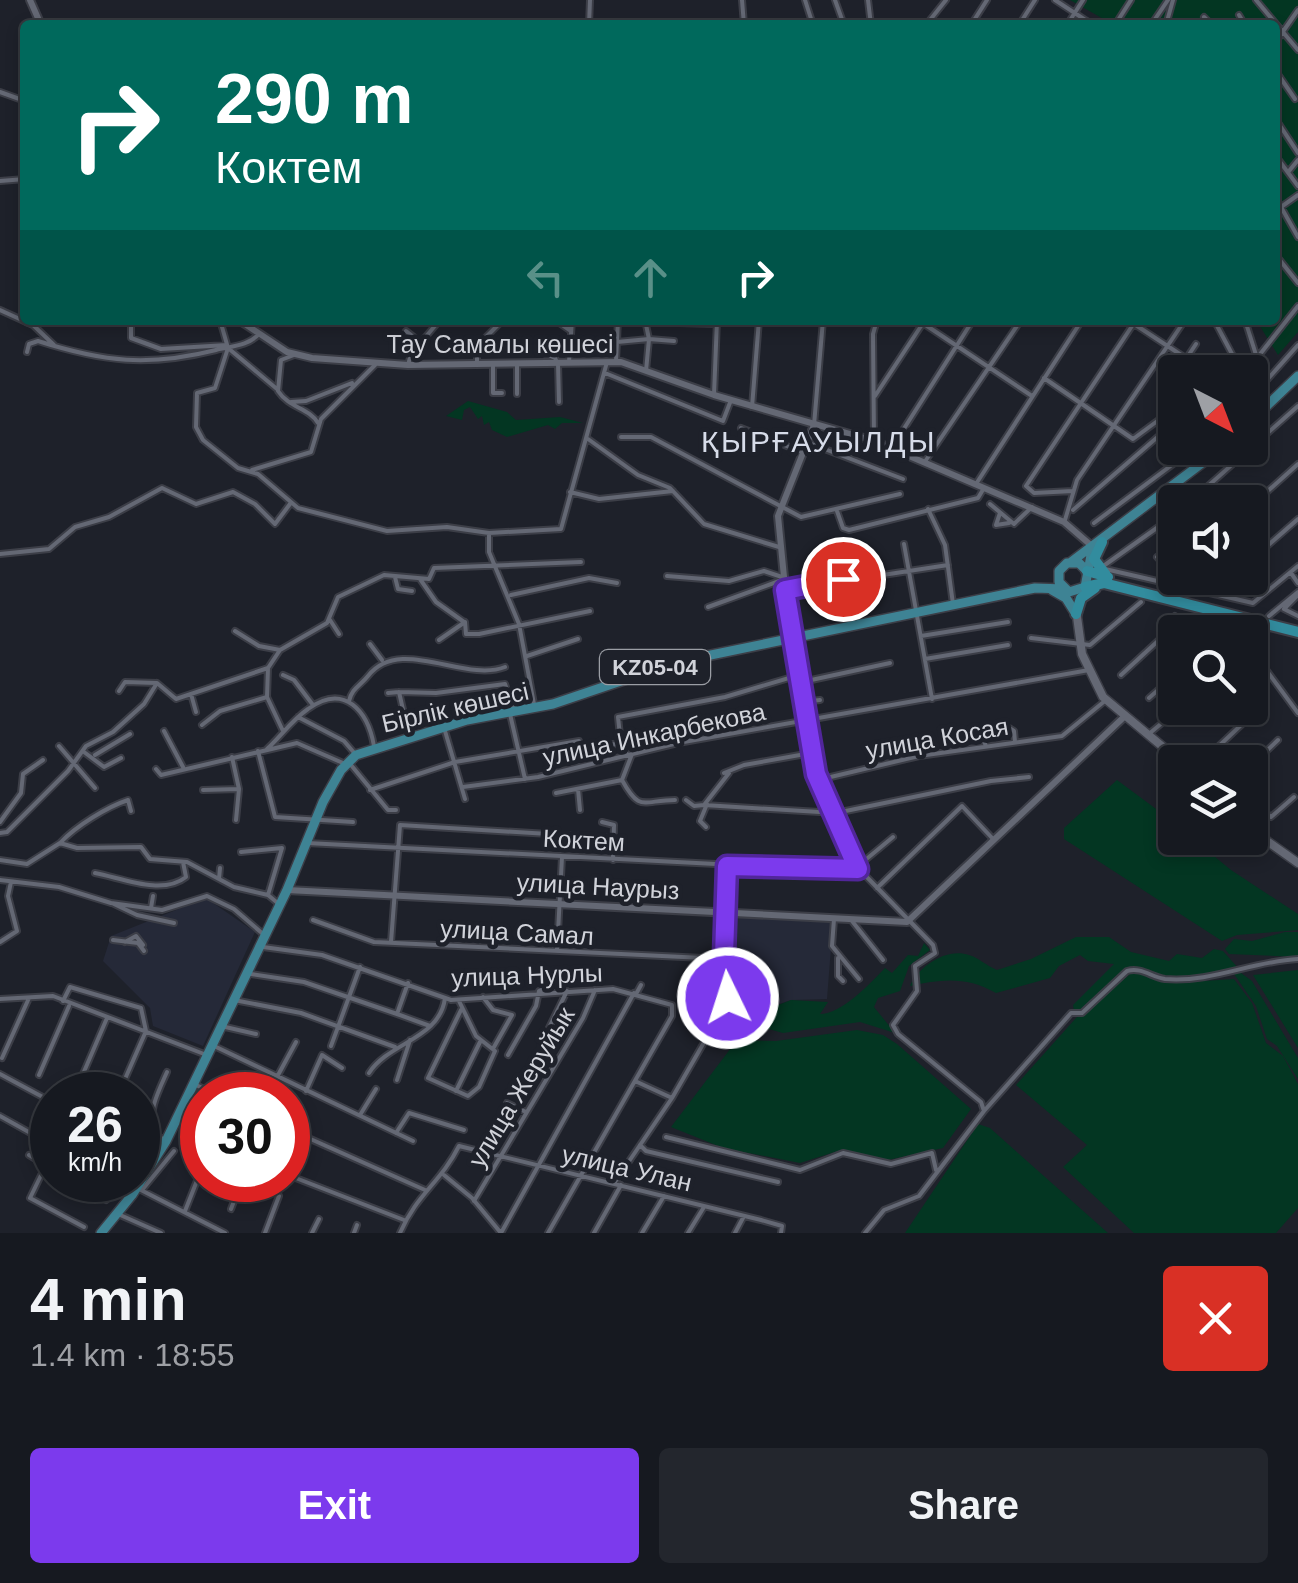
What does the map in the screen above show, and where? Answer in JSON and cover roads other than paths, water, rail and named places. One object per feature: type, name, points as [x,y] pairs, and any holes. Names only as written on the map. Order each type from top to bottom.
[{"type":"highway","points":[[1094,548],[1094,562],[1114,582]]},
{"type":"highway","points":[[1087,571],[1114,582],[1298,629]]},
{"type":"highway","points":[[1084,588],[1114,582]]},
{"type":"highway","points":[[1076,614],[1079,601],[1092,589],[1114,582]]},
{"type":"main road","points":[[1268,405],[1298,376]]},
{"type":"main road","name":"KZ05-04","points":[[1035,588],[1203,466]]},
{"type":"main road","points":[[1094,548],[1084,588],[1076,601],[1080,645],[1106,700],[1163,745]]},
{"type":"main road","points":[[1076,614],[1058,578],[1066,565],[1087,571]]},
{"type":"main road","points":[[1035,588],[1060,594],[1076,614]]},
{"type":"main road","name":"KZ05-04","points":[[1035,588],[1084,588]]},
{"type":"main road","name":"Бірлік көшесі","points":[[350,760],[374,746],[443,726],[534,709],[652,668],[1035,588]]},
{"type":"main road","points":[[200,1072],[287,890],[316,817],[350,760]]},
{"type":"main road","points":[[1268,842],[1298,863]]},
{"type":"main road","points":[[160,1151],[180,1114]]},
{"type":"main road","points":[[101,1233],[126,1202]]},
{"type":"street","points":[[930,20],[946,0]]},
{"type":"street","points":[[1054,0],[1086,20]]},
{"type":"street","points":[[1070,20],[1083,0]]},
{"type":"street","points":[[1256,0],[1273,20]]},
{"type":"street","points":[[1280,34],[1298,10]]},
{"type":"street","points":[[1239,14],[1242,20]]},
{"type":"street","points":[[1204,17],[1207,20]]},
{"type":"street","points":[[1280,29],[1298,50]]},
{"type":"street","points":[[1280,77],[1295,99]]},
{"type":"street","points":[[1280,126],[1298,157],[1289,171]]},
{"type":"street","points":[[1280,161],[1298,186]]},
{"type":"street","points":[[1298,195],[1281,207],[1298,237]]},
{"type":"street","points":[[1280,260],[1298,283]]},
{"type":"street","points":[[1259,355],[1298,306]]},
{"type":"street","points":[[31,325],[54,345]]},
{"type":"street","points":[[131,325],[131,338],[152,347],[227,346],[286,401],[312,414],[318,423]]},
{"type":"street","points":[[221,325],[227,346],[215,388],[197,393],[196,428],[203,440],[238,468],[251,470],[311,452],[318,423],[375,364]]},
{"type":"street","name":"Тау Самалы көшесі","points":[[246,325],[292,359],[408,365],[616,361],[892,448],[1064,522],[1094,548]]},
{"type":"street","points":[[408,365],[420,342],[435,325]]},
{"type":"street","points":[[477,364],[477,346],[497,325]]},
{"type":"street","points":[[562,325],[571,331]]},
{"type":"street","points":[[569,362],[572,325]]},
{"type":"street","points":[[616,361],[618,325]]},
{"type":"street","points":[[646,325],[646,371]]},
{"type":"street","points":[[714,395],[717,325]]},
{"type":"street","points":[[752,407],[759,325]]},
{"type":"street","points":[[823,325],[814,425],[780,509],[782,579],[811,753],[818,780],[858,869],[910,921],[935,954],[915,966],[917,990],[893,1025],[898,1034],[981,1102],[984,1111]]},
{"type":"street","points":[[874,441],[875,325]]},
{"type":"street","points":[[874,401],[920,325]]},
{"type":"street","points":[[927,325],[1032,396]]},
{"type":"street","points":[[892,448],[969,325]]},
{"type":"street","points":[[924,462],[1018,325]]},
{"type":"street","points":[[837,511],[844,530],[978,498],[986,466],[1079,325]]},
{"type":"street","points":[[1073,491],[1034,493],[1026,486],[1130,325]]},
{"type":"street","points":[[1139,325],[1180,355]]},
{"type":"street","points":[[1071,512],[1073,491],[1182,325]]},
{"type":"street","points":[[1216,325],[1232,355]]},
{"type":"street","points":[[1247,325],[1256,355]]},
{"type":"street","points":[[406,330],[420,342]]},
{"type":"street","points":[[27,352],[38,340],[101,359],[158,362],[260,334]]},
{"type":"street","points":[[618,342],[674,341]]},
{"type":"street","points":[[1189,355],[1196,344]]},
{"type":"street","points":[[1268,379],[1298,345]]},
{"type":"street","points":[[552,350],[557,361],[558,402]]},
{"type":"street","points":[[544,352],[557,361]]},
{"type":"street","points":[[278,391],[280,360],[292,359]]},
{"type":"street","points":[[251,470],[290,504],[336,521],[382,530],[561,530],[607,362]]},
{"type":"street","points":[[493,363],[494,393],[502,393]]},
{"type":"street","points":[[517,364],[517,394]]},
{"type":"street","points":[[605,373],[723,421],[730,400]]},
{"type":"street","points":[[1044,378],[1135,438],[1158,421]]},
{"type":"street","points":[[286,401],[306,402],[358,382]]},
{"type":"street","points":[[1209,485],[1298,406]]},
{"type":"street","points":[[741,428],[804,453]]},
{"type":"street","points":[[1064,522],[1158,436]]},
{"type":"street","points":[[621,437],[651,437],[780,509],[812,517],[900,494]]},
{"type":"street","points":[[588,440],[638,475],[673,491],[704,524],[780,548]]},
{"type":"street","points":[[1153,440],[1158,446]]},
{"type":"street","points":[[808,442],[903,478]]},
{"type":"street","points":[[979,462],[986,466]]},
{"type":"street","points":[[1268,490],[1298,464]]},
{"type":"street","points":[[1094,523],[1172,465]]},
{"type":"street","points":[[1058,482],[1059,490]]},
{"type":"street","points":[[0,554],[49,549],[75,528],[110,517],[162,488],[196,504],[233,492],[255,504],[275,524],[290,504]]},
{"type":"street","points":[[570,492],[606,500],[673,491]]},
{"type":"street","points":[[990,504],[1010,522]]},
{"type":"street","points":[[1000,514],[996,525],[1016,523],[1032,507]]},
{"type":"street","points":[[928,509],[945,545],[953,604]]},
{"type":"street","points":[[1268,546],[1298,519]]},
{"type":"street","points":[[1102,568],[1158,527]]},
{"type":"street","points":[[490,533],[488,548],[520,628],[534,709]]},
{"type":"street","points":[[904,544],[932,698]]},
{"type":"street","points":[[1094,548],[1102,568],[1158,580]]},
{"type":"street","points":[[282,731],[267,697],[268,668],[280,650],[330,620],[338,596],[384,575],[429,580],[434,568],[581,562]]},
{"type":"street","points":[[785,590],[948,565]]},
{"type":"street","points":[[1268,592],[1298,566]]},
{"type":"street","points":[[667,576],[728,581],[766,571],[782,579]]},
{"type":"street","points":[[1291,573],[1298,583]]},
{"type":"street","points":[[396,577],[398,589],[412,590]]},
{"type":"street","points":[[510,596],[589,578],[617,583]]},
{"type":"street","points":[[420,579],[436,602],[464,622],[466,634],[520,628],[590,611]]},
{"type":"street","points":[[708,607],[782,579]]},
{"type":"street","points":[[1269,616],[1298,594]]},
{"type":"street","points":[[1298,594],[1284,609],[1298,616]]},
{"type":"street","points":[[1222,595],[1254,604],[1265,595]]},
{"type":"street","points":[[1031,638],[1080,645],[1096,642],[1141,602]]},
{"type":"street","points":[[330,620],[338,634]]},
{"type":"street","points":[[439,640],[464,622]]},
{"type":"street","points":[[921,636],[1008,622]]},
{"type":"street","points":[[235,631],[259,646],[280,650]]},
{"type":"street","points":[[526,656],[578,640]]},
{"type":"street","points":[[1121,675],[1158,641]]},
{"type":"street","points":[[370,644],[382,662]]},
{"type":"street","points":[[925,659],[1008,645]]},
{"type":"street","points":[[349,701],[351,691],[372,666],[382,662],[435,661],[478,670],[505,666]]},
{"type":"street","points":[[800,682],[890,663]]},
{"type":"street","points":[[119,691],[125,682],[156,683],[176,699],[268,668]]},
{"type":"street","name":"улица Инкарбекова","points":[[463,788],[524,779],[806,720],[1089,670]]},
{"type":"street","points":[[1268,672],[1298,713]]},
{"type":"street","points":[[621,745],[618,714],[725,696],[799,675]]},
{"type":"street","points":[[283,676],[292,678],[313,705]]},
{"type":"street","points":[[0,833],[6,832],[83,752],[144,704],[156,683]]},
{"type":"street","points":[[388,693],[436,693],[505,684],[524,779]]},
{"type":"street","points":[[1149,698],[1158,690]]},
{"type":"street","points":[[399,692],[409,736]]},
{"type":"street","points":[[191,694],[196,712]]},
{"type":"street","points":[[202,725],[220,711],[242,708],[267,697]]},
{"type":"street","points":[[803,702],[820,700]]},
{"type":"street","name":"улица Косая","points":[[818,780],[900,760],[1062,736],[1106,700]]},
{"type":"street","points":[[266,750],[313,705],[349,701]]},
{"type":"street","points":[[349,701],[370,722],[374,746]]},
{"type":"street","points":[[910,921],[1125,716]]},
{"type":"street","points":[[298,717],[344,741],[350,760],[370,790],[388,810],[396,810]]},
{"type":"street","points":[[1003,724],[1014,731],[1015,742]]},
{"type":"street","points":[[1150,733],[1160,725]]},
{"type":"street","points":[[1220,745],[1241,725]]},
{"type":"street","points":[[443,726],[465,799]]},
{"type":"street","points":[[978,728],[986,746],[995,742]]},
{"type":"street","points":[[164,731],[183,766]]},
{"type":"street","points":[[93,755],[130,734]]},
{"type":"street","points":[[1268,750],[1278,740]]},
{"type":"street","points":[[370,790],[455,762],[579,742]]},
{"type":"street","points":[[156,768],[161,775],[183,766],[296,743],[350,760]]},
{"type":"street","points":[[602,743],[621,745],[630,754],[622,780],[636,802],[674,800]]},
{"type":"street","points":[[59,746],[96,788]]},
{"type":"street","points":[[258,751],[275,817],[353,822]]},
{"type":"street","points":[[83,752],[93,755],[104,767],[121,758]]},
{"type":"street","points":[[724,773],[811,753]]},
{"type":"street","points":[[232,758],[239,789],[236,820]]},
{"type":"street","points":[[0,822],[21,792],[23,774],[43,760]]},
{"type":"street","points":[[706,826],[700,821],[706,804],[732,770]]},
{"type":"street","points":[[686,800],[694,806],[834,814],[982,782],[1030,777]]},
{"type":"street","points":[[556,793],[622,780]]},
{"type":"street","points":[[982,782],[986,791]]},
{"type":"street","points":[[203,790],[239,789]]},
{"type":"street","points":[[578,789],[580,810]]},
{"type":"street","points":[[1268,815],[1271,817],[1294,797]]},
{"type":"street","points":[[0,860],[27,864],[119,802],[128,800],[131,810]]},
{"type":"street","points":[[826,812],[828,802]]},
{"type":"street","points":[[877,888],[962,806],[994,841]]},
{"type":"street","points":[[602,822],[613,824],[613,860]]},
{"type":"street","points":[[391,942],[400,825],[614,838]]},
{"type":"street","points":[[858,869],[893,837]]},
{"type":"street","points":[[60,843],[77,848],[141,846],[150,859],[183,862],[263,897],[268,895]]},
{"type":"street","name":"Коктем","points":[[307,843],[727,866],[858,869]]},
{"type":"street","points":[[241,852],[282,848],[268,895]]},
{"type":"street","points":[[557,951],[562,857]]},
{"type":"street","points":[[95,873],[172,885],[186,877],[183,862]]},
{"type":"street","points":[[614,1184],[672,1098],[726,1006],[727,866]]},
{"type":"street","points":[[219,879],[220,868]]},
{"type":"street","points":[[0,880],[60,887],[114,904],[137,916],[174,922]]},
{"type":"street","points":[[0,942],[17,931],[8,896],[10,882]]},
{"type":"street","name":"улица Наурыз","points":[[287,890],[910,921]]},
{"type":"street","points":[[268,895],[280,905]]},
{"type":"street","points":[[152,896],[152,908]]},
{"type":"street","points":[[114,904],[162,910],[211,896],[263,934]]},
{"type":"street","points":[[834,918],[832,946],[859,979]]},
{"type":"street","points":[[851,919],[883,960]]},
{"type":"street","name":"улица Самал","points":[[313,920],[370,941],[724,959]]},
{"type":"street","points":[[112,940],[144,949]]},
{"type":"street","name":"улица Нурлы","points":[[258,946],[322,954],[445,998],[594,990],[635,994],[670,1004],[673,1014]]},
{"type":"street","points":[[837,954],[838,976],[843,980]]},
{"type":"street","points":[[864,1233],[884,1210],[919,1196],[984,1111],[1071,1012],[1082,1013],[1127,971],[1167,979],[1216,976],[1268,960],[1298,958]]},
{"type":"street","points":[[331,1046],[360,967]]},
{"type":"street","points":[[246,973],[304,982],[431,1026]]},
{"type":"street","points":[[397,1014],[408,983]]},
{"type":"street","points":[[501,1233],[641,985]]},
{"type":"street","points":[[39,1072],[70,988],[136,1005],[142,1010],[146,1031],[128,1072]]},
{"type":"street","points":[[508,1055],[536,993],[546,988]]},
{"type":"street","name":"улица Жеруйык","points":[[474,1200],[584,1018],[594,990]]},
{"type":"street","points":[[546,1034],[567,991]]},
{"type":"street","points":[[0,999],[48,994],[263,1072]]},
{"type":"street","points":[[461,1010],[428,1078],[470,1096],[479,1087],[512,1014],[493,1010],[482,995]]},
{"type":"street","points":[[2,1058],[29,996]]},
{"type":"street","points":[[369,1073],[395,1047],[431,1026],[445,998]]},
{"type":"street","points":[[234,1000],[302,1014],[395,1047]]},
{"type":"street","points":[[458,1000],[480,1042],[494,1047]]},
{"type":"street","points":[[548,1233],[679,1002]]},
{"type":"street","points":[[84,1072],[107,1018]]},
{"type":"street","points":[[221,1026],[256,1034]]},
{"type":"street","points":[[396,1080],[410,1040]]},
{"type":"street","points":[[281,1072],[296,1042]]},
{"type":"street","points":[[456,1091],[480,1042]]},
{"type":"street","points":[[310,1082],[322,1055],[342,1068]]},
{"type":"street","points":[[166,1072],[154,1102],[151,1125],[154,1134],[166,1141]]},
{"type":"street","points":[[0,1074],[30,1090]]},
{"type":"street","points":[[636,1081],[672,1098]]},
{"type":"street","points":[[359,1116],[376,1089]]},
{"type":"street","points":[[310,1093],[413,1141]]},
{"type":"street","points":[[507,1104],[526,1112]]},
{"type":"street","points":[[396,1132],[405,1113],[464,1130]]},
{"type":"street","points":[[0,1116],[30,1133]]},
{"type":"street","points":[[666,1137],[800,1170],[842,1153],[891,1164],[932,1153],[936,1170]]},
{"type":"street","points":[[310,1138],[425,1190]]},
{"type":"street","points":[[640,1145],[650,1152],[778,1182]]},
{"type":"street","name":"улица Улан","points":[[444,1175],[459,1146],[705,1205],[782,1231]]},
{"type":"street","points":[[160,1170],[174,1151]]},
{"type":"street","points":[[401,1233],[425,1190],[444,1175]]},
{"type":"street","name":"улица Жеруйык","points":[[444,1175],[474,1200],[501,1233]]},
{"type":"street","points":[[310,1183],[406,1221]]},
{"type":"street","points":[[594,1233],[621,1185]]},
{"type":"street","points":[[642,1233],[664,1196]]},
{"type":"street","points":[[160,1199],[222,1232]]},
{"type":"street","points":[[38,1202],[84,1226]]},
{"type":"street","points":[[185,1211],[189,1202]]},
{"type":"street","points":[[231,1209],[234,1202]]},
{"type":"street","points":[[265,1233],[277,1202]]},
{"type":"street","points":[[688,1233],[705,1205]]},
{"type":"street","points":[[118,1214],[161,1233]]},
{"type":"street","points":[[735,1233],[744,1216]]},
{"type":"street","points":[[312,1233],[319,1219]]},
{"type":"street","points":[[354,1233],[357,1225]]},
{"type":"district","name":"ҚЫРҒАУЫЛДЫ","points":[[819,442]]}]
